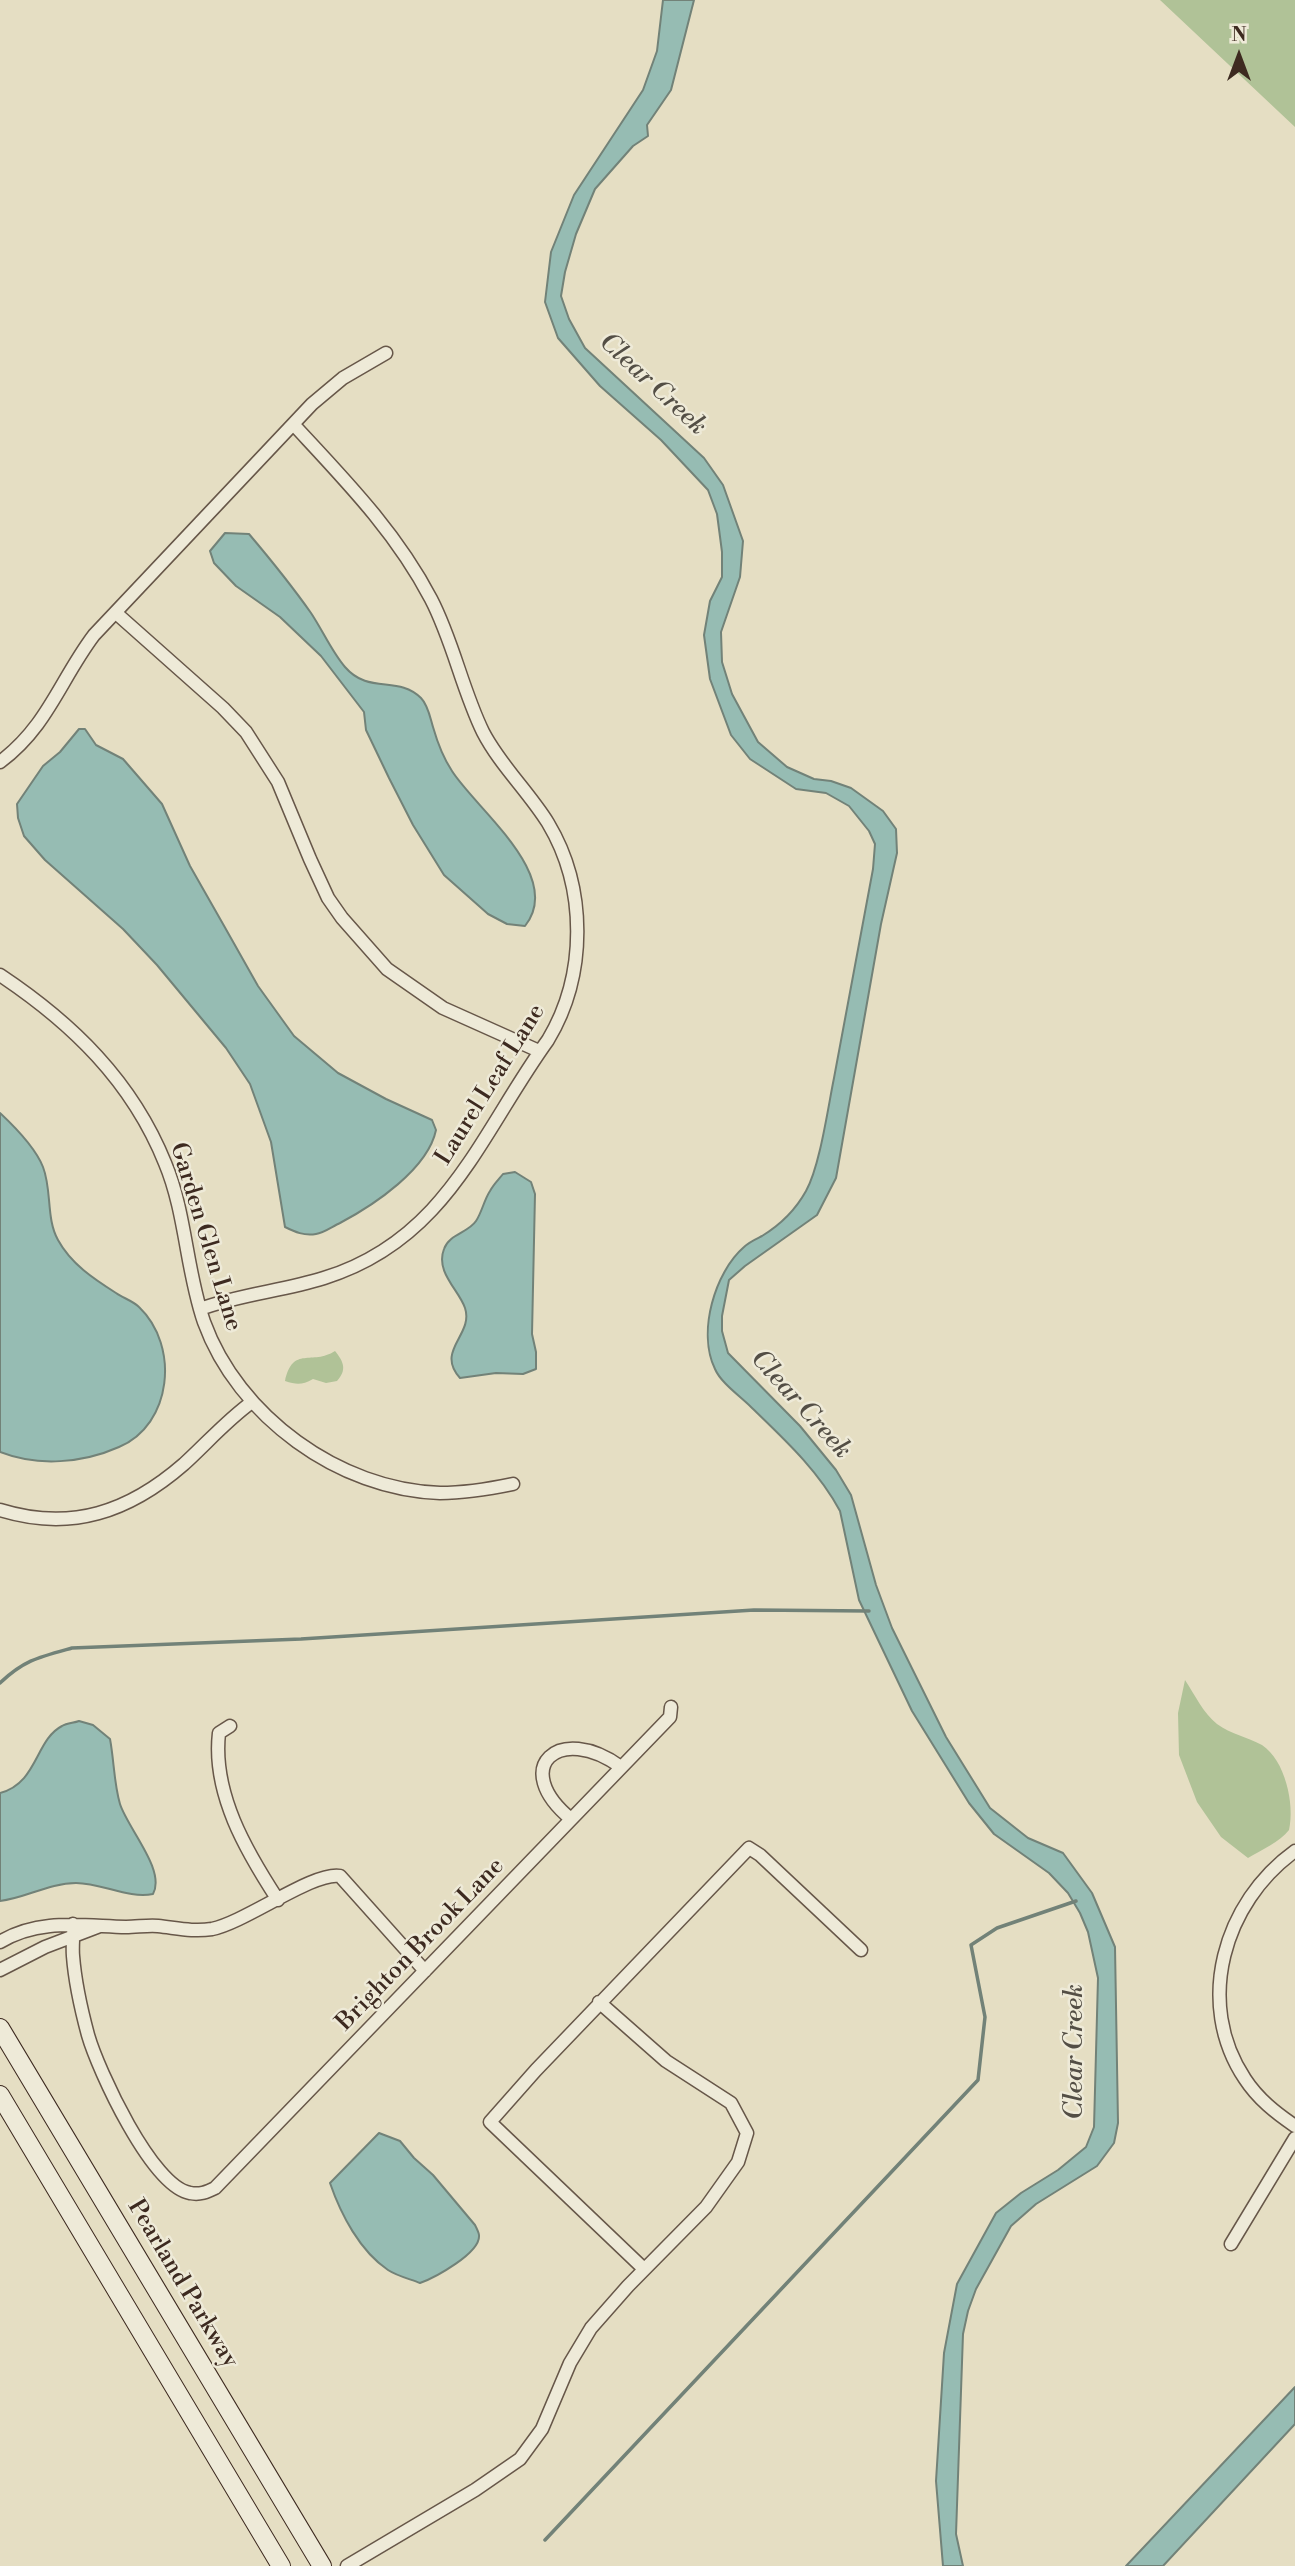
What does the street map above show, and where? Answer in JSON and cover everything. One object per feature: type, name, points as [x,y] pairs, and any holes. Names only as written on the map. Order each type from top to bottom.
[{"type":"main road","name":"Pearland Parkway","points":[[0,2028],[322,2566]]},
{"type":"main road","points":[[0,2095],[281,2566]]},
{"type":"street","points":[[0,762],[30,735],[47,713],[81,652],[116,612],[328,389],[356,369],[386,353]]},
{"type":"street","name":"Laurel Leaf Lane","points":[[200,1309],[239,1297],[324,1278],[373,1256],[415,1228],[451,1190],[558,1022],[575,966],[576,905],[566,859],[536,804],[485,736],[468,698],[442,622],[405,553],[370,508],[293,425]]},
{"type":"street","points":[[116,612],[246,732],[278,782],[328,898],[379,961],[406,985],[443,1009],[539,1051]]},
{"type":"street","name":"Garden Glen Lane","points":[[0,975],[72,1030],[101,1058],[132,1100],[155,1142],[171,1180],[200,1309],[222,1359],[252,1402],[315,1453],[361,1476],[390,1485],[448,1493],[513,1484]]},
{"type":"street","points":[[0,1510],[34,1518],[81,1518],[133,1502],[182,1465],[233,1416],[252,1402]]},
{"type":"street","name":"Brighton Brook Lane","points":[[74,1938],[73,1953],[80,2004],[88,2036],[108,2089],[133,2134],[173,2183],[188,2193],[204,2194],[215,2188],[670,1717],[671,1707]]},
{"type":"street","points":[[230,1726],[219,1732],[217,1747],[224,1792],[249,1853],[278,1900]]},
{"type":"street","points":[[571,1819],[561,1811],[544,1786],[542,1770],[548,1759],[559,1749],[583,1749],[606,1756],[621,1767]]},
{"type":"street","points":[[644,2269],[490,2122],[599,2002],[749,1848],[861,1950]]},
{"type":"street","points":[[1295,1851],[1268,1875],[1238,1915],[1225,1952],[1219,1995],[1225,2036],[1245,2078],[1268,2106],[1295,2126]]},
{"type":"street","points":[[0,1942],[32,1929],[60,1923],[158,1926],[189,1931],[214,1929],[259,1911],[332,1875],[340,1876],[425,1970]]},
{"type":"street","points":[[73,1924],[74,1938]]},
{"type":"street","points":[[0,1970],[45,1947],[74,1938],[104,1924]]},
{"type":"street","points":[[347,2566],[475,2490],[520,2459],[542,2429],[570,2363],[591,2328],[644,2269],[706,2207],[738,2161],[747,2133],[731,2103],[666,2061],[599,2002]]},
{"type":"street","points":[[1231,2244],[1295,2138]]},
{"type":"green space","points":[[1160,0],[1295,0],[1295,127]]},
{"type":"green space","points":[[335,1351],[343,1366],[337,1381],[326,1383],[313,1379],[299,1384],[285,1381],[293,1363],[298,1360]]},
{"type":"green space","points":[[1185,1680],[1212,1720],[1262,1745],[1270,1752],[1286,1783],[1291,1808],[1289,1830],[1276,1842],[1248,1858],[1221,1837],[1197,1802],[1179,1755],[1178,1713]]},
{"type":"water","points":[[663,0],[694,0],[671,90],[647,125],[648,136],[633,146],[595,189],[576,234],[561,296],[569,319],[585,348],[704,458],[723,485],[743,541],[740,577],[721,632],[722,662],[732,694],[758,742],[787,767],[814,779],[851,788],[883,811],[896,829],[897,853],[881,924],[836,1178],[817,1215],[729,1280],[722,1331],[728,1353],[800,1426],[836,1470],[851,1495],[876,1585],[892,1628],[946,1737],[990,1808],[1028,1838],[1063,1853],[1092,1893],[1115,1947],[1118,2123],[1114,2143],[1097,2166],[1036,2204],[1011,2226],[976,2289],[968,2311],[963,2334],[956,2534],[963,2566],[943,2566],[936,2481],[944,2353],[957,2284],[996,2213],[1086,2147],[1094,2127],[1098,1978],[1088,1932],[1068,1893],[1049,1873],[994,1834],[969,1803],[912,1711],[859,1600],[840,1511],[831,1496],[800,1456],[722,1379],[710,1354],[708,1338],[712,1303],[725,1271],[746,1245],[775,1227],[792,1210],[811,1180],[826,1120],[873,869],[875,844],[869,831],[849,806],[826,793],[796,789],[750,759],[731,735],[710,679],[704,635],[710,601],[722,577],[717,514],[708,490],[661,440],[600,386],[558,338],[545,302],[551,252],[574,195],[643,90],[657,51]]},
{"type":"water","points":[[225,533],[249,534],[311,613],[340,661],[354,675],[374,683],[403,687],[421,698],[452,771],[526,865],[534,886],[534,907],[525,926],[507,924],[488,914],[444,875],[413,825],[389,778],[366,730],[364,712],[321,656],[280,617],[236,586],[214,563],[210,551]]},
{"type":"water","points":[[79,729],[85,729],[96,745],[123,759],[162,804],[190,866],[258,986],[294,1036],[338,1073],[432,1120],[436,1130],[431,1144],[411,1172],[383,1196],[325,1231],[308,1234],[285,1227],[271,1142],[250,1084],[226,1048],[157,965],[123,929],[45,860],[24,836],[17,804],[43,766],[60,752]]},
{"type":"water","points":[[0,1113],[19,1131],[40,1160],[46,1176],[54,1232],[63,1249],[91,1276],[139,1307],[152,1323],[161,1342],[165,1363],[164,1383],[159,1403],[150,1421],[137,1436],[119,1447],[91,1457],[45,1461],[0,1452]]},
{"type":"water","points":[[515,1172],[531,1182],[535,1194],[532,1334],[536,1369],[523,1374],[496,1373],[460,1378],[453,1368],[452,1359],[464,1326],[465,1308],[445,1273],[442,1257],[444,1249],[450,1240],[476,1221],[488,1195],[503,1174]]},
{"type":"water","points":[[79,1721],[93,1725],[110,1739],[120,1804],[150,1862],[156,1884],[153,1894],[125,1893],[76,1883],[56,1885],[0,1901],[0,1793],[22,1780],[53,1732],[64,1725]]},
{"type":"water","points":[[379,2133],[400,2141],[433,2175],[475,2225],[479,2234],[478,2242],[465,2257],[420,2283],[392,2272],[360,2243],[346,2220],[330,2183]]},
{"type":"water","points":[[1295,2387],[1295,2424],[1163,2566],[1126,2566]]},
{"type":"waterway","points":[[0,1683],[33,1660],[72,1648],[301,1639],[754,1610],[869,1611]]},
{"type":"waterway","points":[[545,2540],[978,2080],[985,2017],[971,1945],[997,1928],[1076,1901]]},
{"type":"water label","name":"Clear Creek","points":[[652,385]]},
{"type":"water label","name":"Clear Creek","points":[[800,1405]]},
{"type":"water label","name":"Clear Creek","points":[[1076,2052]]}]
